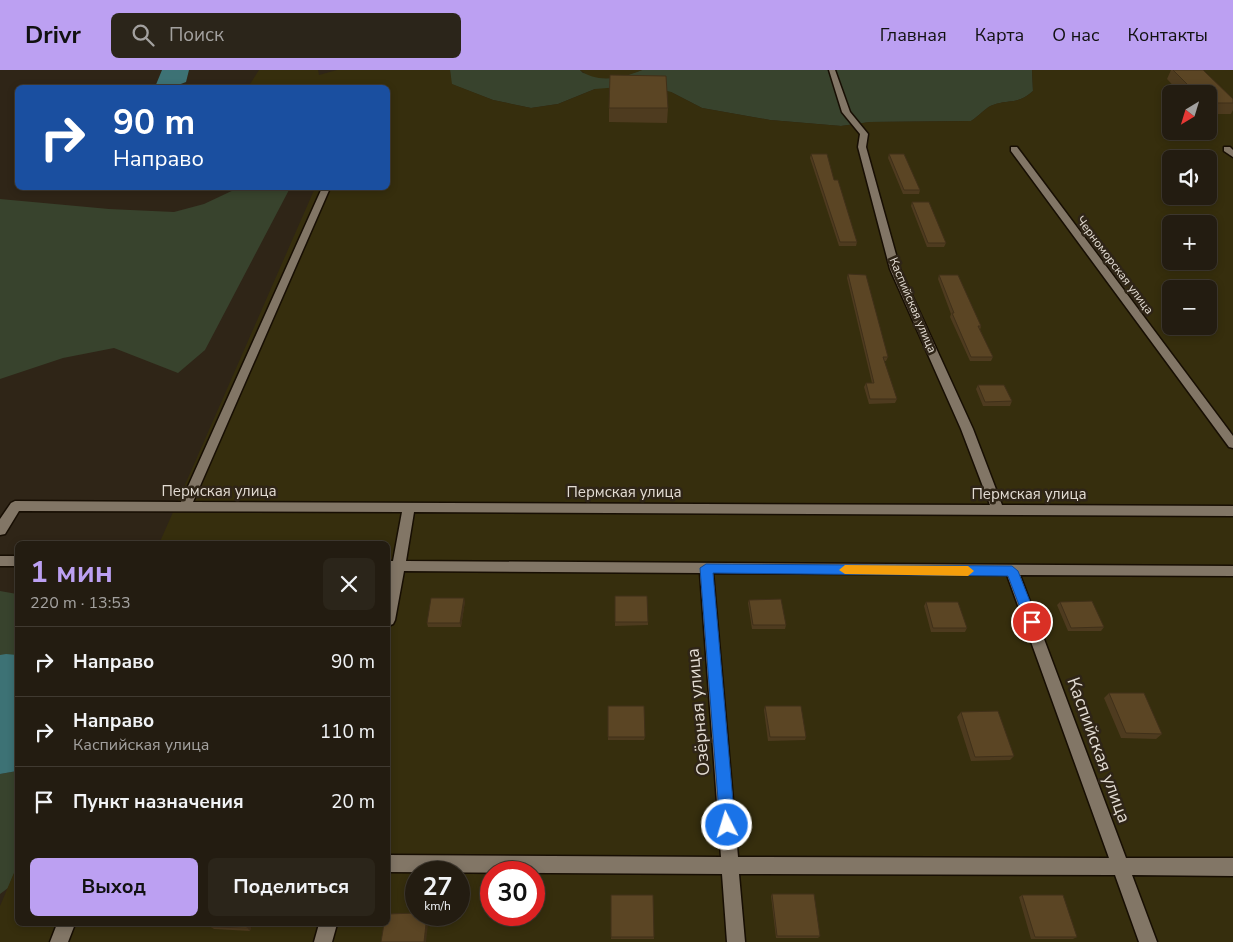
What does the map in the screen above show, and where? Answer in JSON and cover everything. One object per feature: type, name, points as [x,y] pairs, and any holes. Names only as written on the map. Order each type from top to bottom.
[{"type":"street","name":"Каспийская улица","points":[[832,70],[846,112],[864,134],[862,147],[895,269],[968,429],[998,510]]},
{"type":"street","name":"Черноморская улица","points":[[1014,149],[1233,444]]},
{"type":"street","points":[[185,507],[325,190]]},
{"type":"street","name":"Пермская улица","points":[[0,530],[15,506],[1233,512]]},
{"type":"street","points":[[390,598],[393,566],[409,508]]},
{"type":"street","points":[[0,561],[15,561]]},
{"type":"street","points":[[393,566],[1233,571]]},
{"type":"street","name":"Озёрная улица","points":[[706,568],[736,942]]},
{"type":"street","name":"Каспийская улица","points":[[1012,571],[1148,942]]},
{"type":"street","points":[[390,864],[1233,867]]},
{"type":"street","points":[[59,942],[65,926]]},
{"type":"street","points":[[323,942],[327,926]]},
{"type":"green space","points":[[450,70],[580,70],[583,73],[617,78],[642,70],[1032,70],[1033,91],[1018,100],[990,106],[971,121],[870,122],[841,126],[770,120],[702,108],[671,92],[595,89],[558,104],[531,108],[493,100],[451,84]]},
{"type":"green space","points":[[234,190],[289,190],[205,350],[178,373],[114,348],[63,358],[0,379],[0,199],[109,209],[174,212],[204,204]]},
{"type":"green space","points":[[0,591],[15,594],[15,655],[0,655]]},
{"type":"green space","points":[[15,771],[15,871],[8,888],[0,894],[0,774]]},
{"type":"sand","points":[[259,70],[318,70],[319,75],[337,70],[450,70],[452,84],[493,100],[531,108],[558,104],[595,89],[645,85],[671,92],[702,108],[770,120],[841,126],[870,122],[971,121],[990,106],[1018,100],[1033,91],[1032,70],[1233,70],[1233,942],[0,942],[0,906],[15,871],[15,926],[390,926],[390,541],[160,541],[314,190],[390,190],[390,85],[249,85]]},
{"type":"sand","points":[[580,70],[642,70],[619,77],[602,78],[594,77]]},
{"type":"water","points":[[162,70],[189,70],[186,82],[178,85],[156,85]]},
{"type":"water","points":[[0,655],[15,655],[15,771],[0,774]]},
{"type":"building","points":[[1173,70],[1203,70],[1233,99],[1233,103],[1218,103],[1218,85],[1188,85]]},
{"type":"building","points":[[610,75],[666,76],[668,108],[609,108]]},
{"type":"building","points":[[811,154],[827,154],[834,180],[838,180],[857,242],[840,242]]},
{"type":"building","points":[[889,154],[904,154],[920,190],[904,190]]},
{"type":"building","points":[[912,202],[929,202],[946,243],[928,243]]},
{"type":"building","points":[[848,274],[866,275],[888,357],[883,357],[897,399],[870,399],[866,383],[874,383]]},
{"type":"building","points":[[939,275],[958,275],[981,326],[978,326],[993,357],[971,357],[952,313],[954,313]]},
{"type":"building","points":[[978,385],[1004,385],[1012,401],[985,402]]},
{"type":"building","points":[[615,596],[647,596],[648,622],[615,622]]},
{"type":"building","points":[[431,598],[464,598],[460,623],[427,623]]},
{"type":"building","points":[[781,599],[786,625],[753,625],[749,600]]},
{"type":"building","points":[[1092,601],[1104,627],[1071,628],[1060,602]]},
{"type":"building","points":[[926,602],[958,602],[967,628],[933,628]]},
{"type":"building","points":[[1109,693],[1144,693],[1162,734],[1126,733]]},
{"type":"building","points":[[608,706],[644,706],[645,737],[608,737]]},
{"type":"building","points":[[765,706],[801,706],[806,737],[770,737]]},
{"type":"building","points":[[998,711],[1014,756],[975,757],[961,712]]},
{"type":"building","points":[[772,894],[814,894],[820,936],[777,936]]},
{"type":"building","points":[[611,895],[653,895],[654,937],[611,937]]},
{"type":"building","points":[[1022,895],[1063,895],[1077,937],[1035,937]]},
{"type":"building","points":[[405,913],[405,926],[426,926],[424,942],[381,942],[384,926],[390,926],[390,914]]},
{"type":"building","points":[[211,926],[248,926],[247,928]]},
{"type":"slow traffic","points":[[845,570],[968,571]]},
{"type":"route","points":[[727,825],[706,568],[1012,571],[1032,622]]}]
